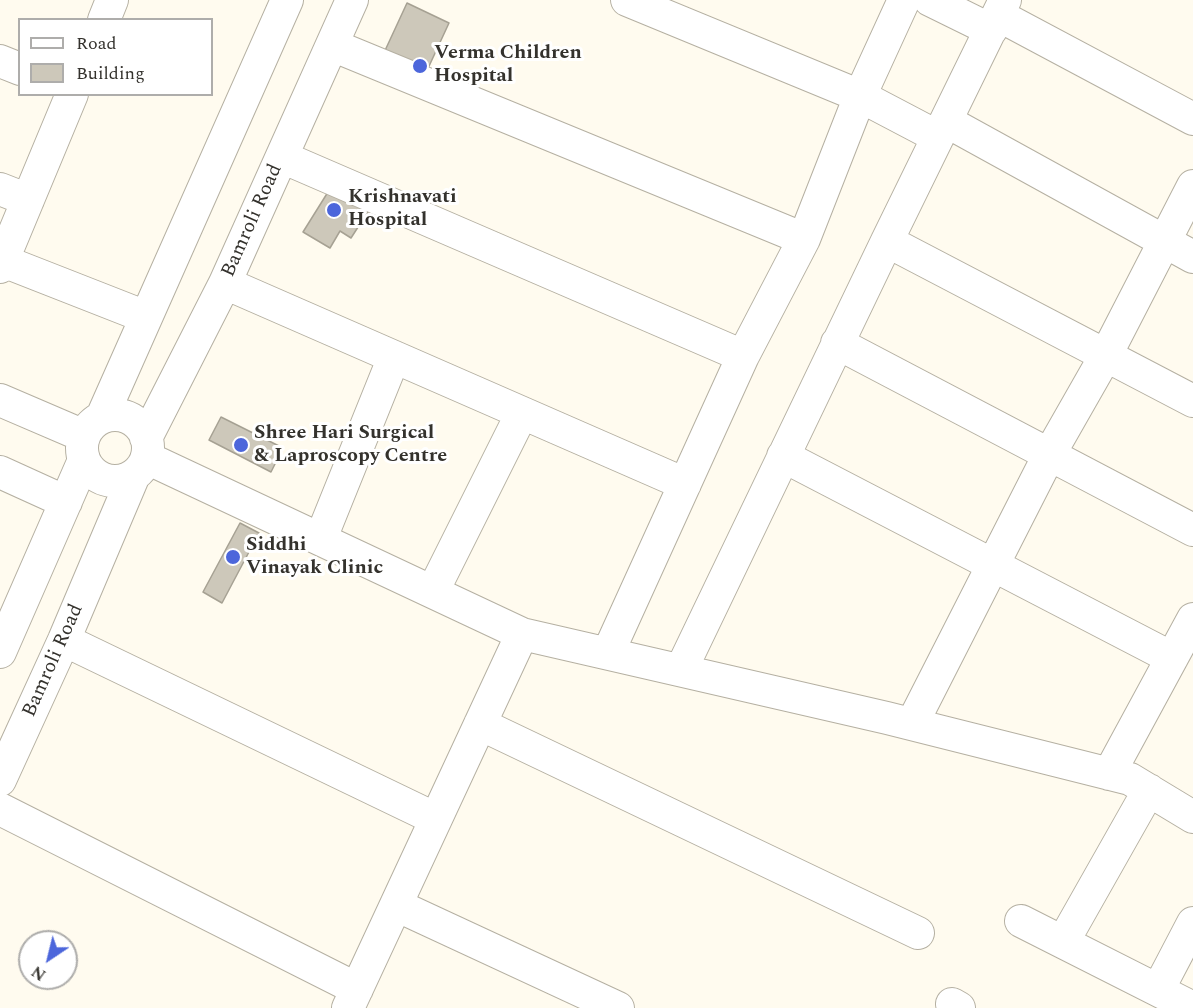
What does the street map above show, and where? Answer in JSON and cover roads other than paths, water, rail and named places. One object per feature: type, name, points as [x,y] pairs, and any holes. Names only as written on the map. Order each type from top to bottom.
[{"type":"street","points":[[105,18],[112,0]]},
{"type":"street","points":[[0,652],[10,601],[66,502],[90,438],[287,0]]},
{"type":"street","name":"Bamroli Road","points":[[0,780],[64,640],[142,457],[225,284],[352,0]]},
{"type":"street","points":[[627,0],[942,129],[1193,257]]},
{"type":"street","points":[[608,653],[743,356],[804,239],[860,96],[904,0]]},
{"type":"street","points":[[930,0],[998,15],[1193,119]]},
{"type":"street","points":[[681,670],[837,343],[998,15]]},
{"type":"street","points":[[332,45],[804,239]]},
{"type":"street","points":[[0,61],[18,68]]},
{"type":"street","points":[[71,96],[14,195],[1,264],[146,317]]},
{"type":"street","points":[[282,157],[743,356]]},
{"type":"street","points":[[912,724],[1049,455],[1106,355],[1193,186]]},
{"type":"street","points":[[887,241],[1193,401]]},
{"type":"street","points":[[225,284],[685,484]]},
{"type":"street","points":[[837,343],[1193,530]]},
{"type":"street","points":[[321,538],[394,357]]},
{"type":"street","points":[[0,400],[90,438]]},
{"type":"street","points":[[433,591],[522,413]]},
{"type":"street","points":[[113,415],[124,416],[142,428],[142,457],[125,480],[104,480],[93,474],[90,438],[113,415]]},
{"type":"street","points":[[783,456],[994,566],[1180,657]]},
{"type":"street","points":[[142,457],[321,538],[522,634],[912,724],[1130,779],[1190,810]]},
{"type":"street","points":[[0,472],[66,502]]},
{"type":"street","points":[[1109,774],[1180,657],[1193,620]]},
{"type":"street","points":[[0,809],[352,999],[522,634]]},
{"type":"street","points":[[64,640],[436,819]]},
{"type":"street","points":[[480,724],[918,933]]},
{"type":"street","points":[[1063,942],[1149,790]]},
{"type":"street","points":[[396,905],[618,1008]]},
{"type":"street","points":[[1021,921],[1193,1008]]},
{"type":"street","points":[[1158,990],[1193,923]]},
{"type":"place","name":"Verma Children Hospital","points":[[420,66]]},
{"type":"place","name":"Krishnavati Hospital","points":[[334,210]]},
{"type":"place","name":"Shree Hari Surgical & Laproscopy Centre","points":[[241,445]]},
{"type":"place","name":"Siddhi Vinayak Clinic","points":[[233,557]]}]
